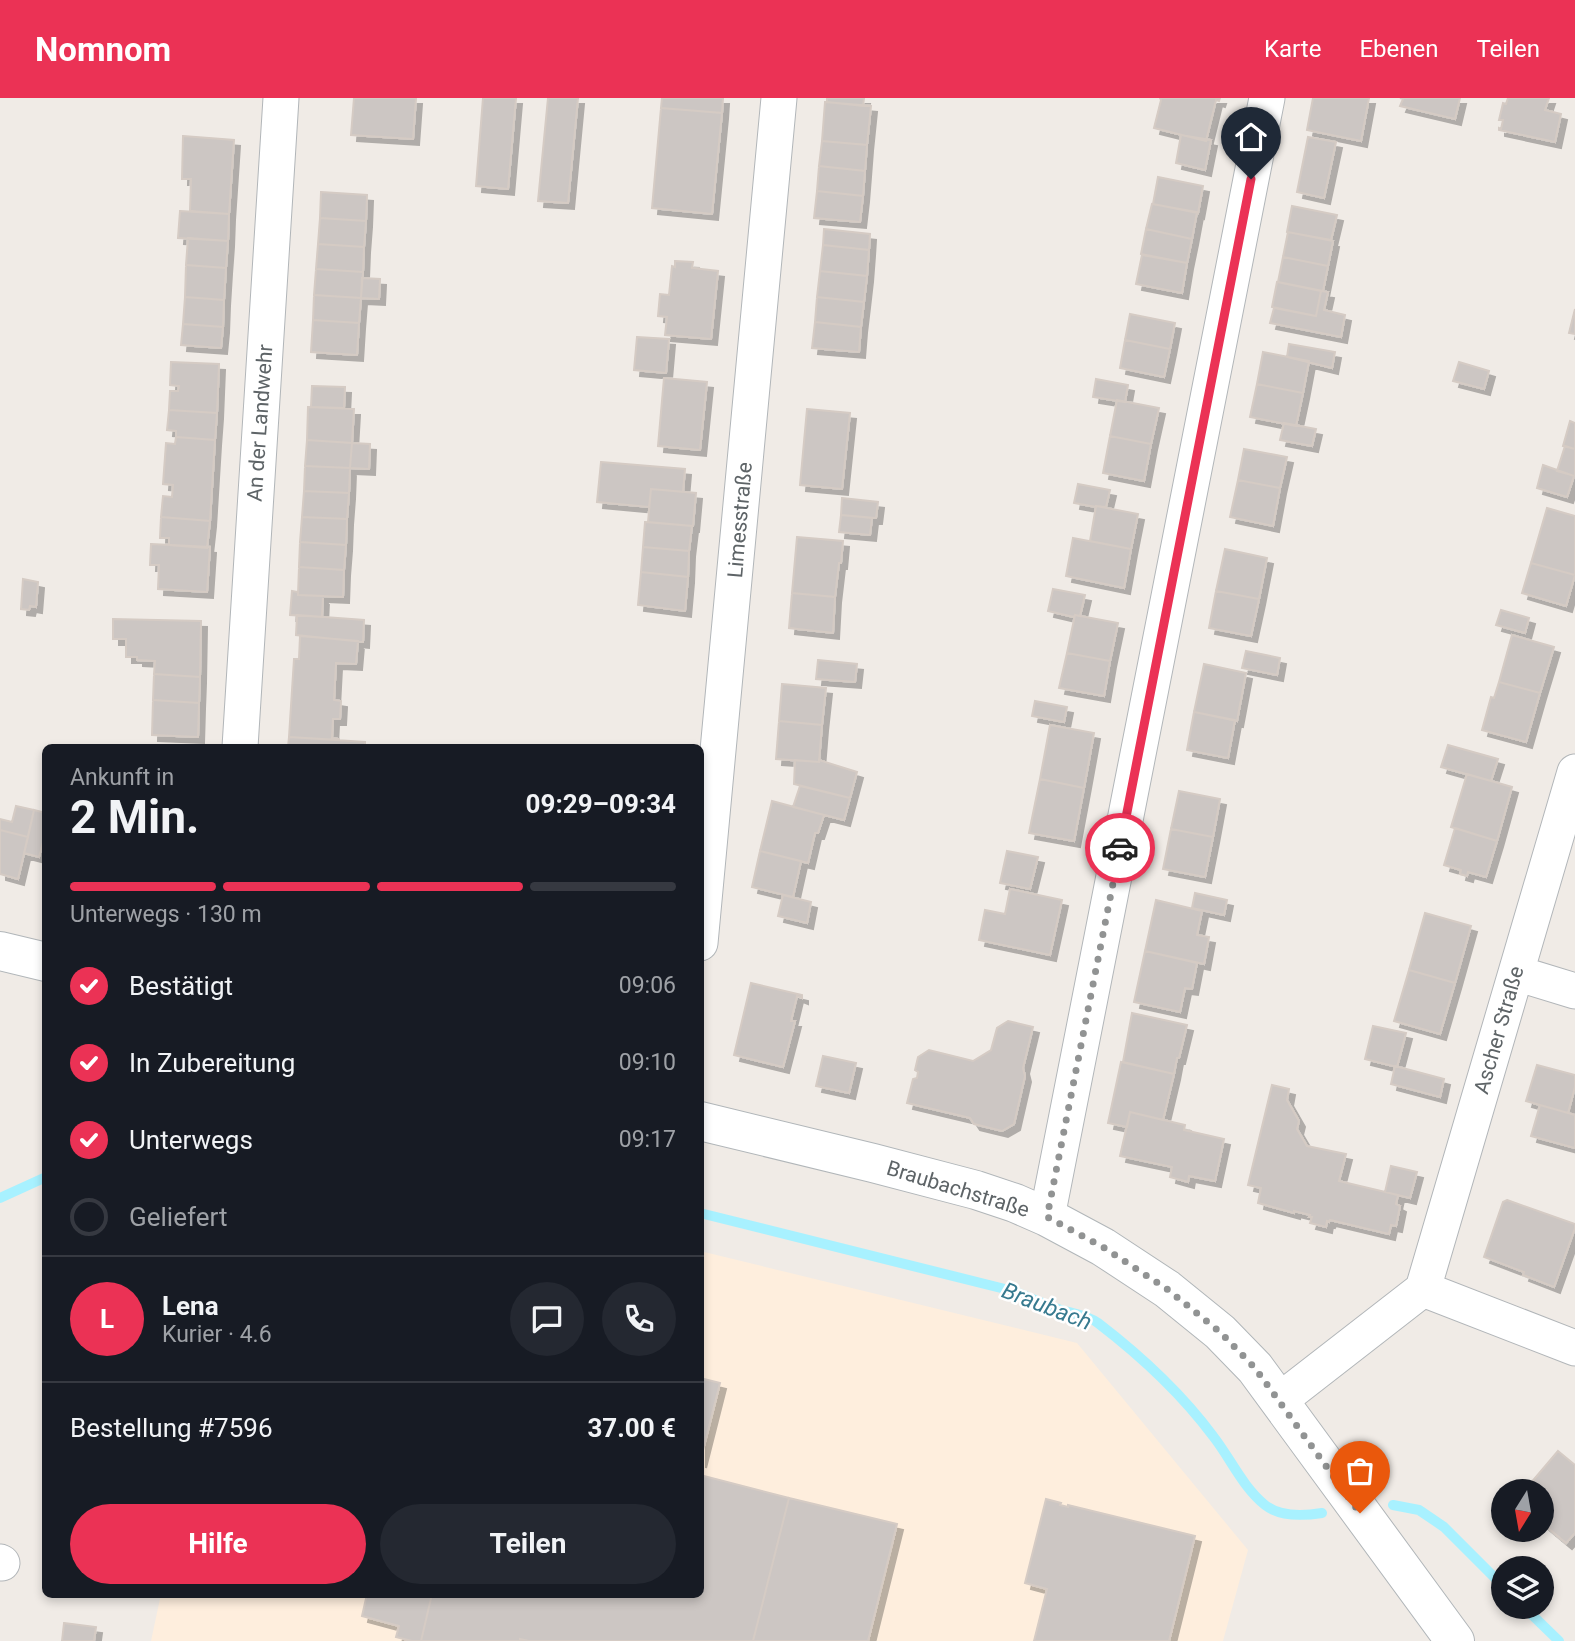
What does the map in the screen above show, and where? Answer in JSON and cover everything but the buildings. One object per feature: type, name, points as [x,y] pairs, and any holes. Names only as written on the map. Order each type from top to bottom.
[{"type":"street","name":"An der Landwehr","points":[[240,744],[281,98]]},
{"type":"street","name":"Limesstraße","points":[[704,900],[779,98]]},
{"type":"street","points":[[1047,1217],[1267,98]]},
{"type":"street","name":"Ascher Straße","points":[[1423,1289],[1575,772]]},
{"type":"street","points":[[0,951],[42,961]]},
{"type":"street","points":[[1516,974],[1575,991]]},
{"type":"street","name":"Braubachstraße","points":[[704,1122],[962,1186],[1015,1203],[1103,1247],[1167,1289],[1220,1332],[1255,1368],[1455,1641]]},
{"type":"street","points":[[1279,1401],[1423,1289],[1575,1348]]},
{"type":"shaded area","points":[[704,1252],[1077,1343],[1248,1550],[1223,1641],[151,1641],[160,1598],[704,1598]]},
{"type":"waterway","name":"Braubach","points":[[0,1198],[42,1179]]},
{"type":"waterway","name":"Braubach","points":[[704,1214],[1013,1291],[1089,1318],[1130,1349],[1174,1390],[1201,1420],[1243,1481],[1265,1505],[1285,1514],[1322,1513]]},
{"type":"waterway","name":"Braubach","points":[[1393,1505],[1419,1510],[1444,1527],[1491,1574]]},
{"type":"waterway","name":"Braubach","points":[[1536,1619],[1559,1641]]},
{"type":"way so far","points":[[1120,848],[1047,1217],[1103,1247],[1167,1289],[1220,1332],[1255,1368],[1360,1513]]},
{"type":"route","points":[[1120,848],[1251,179]]}]
